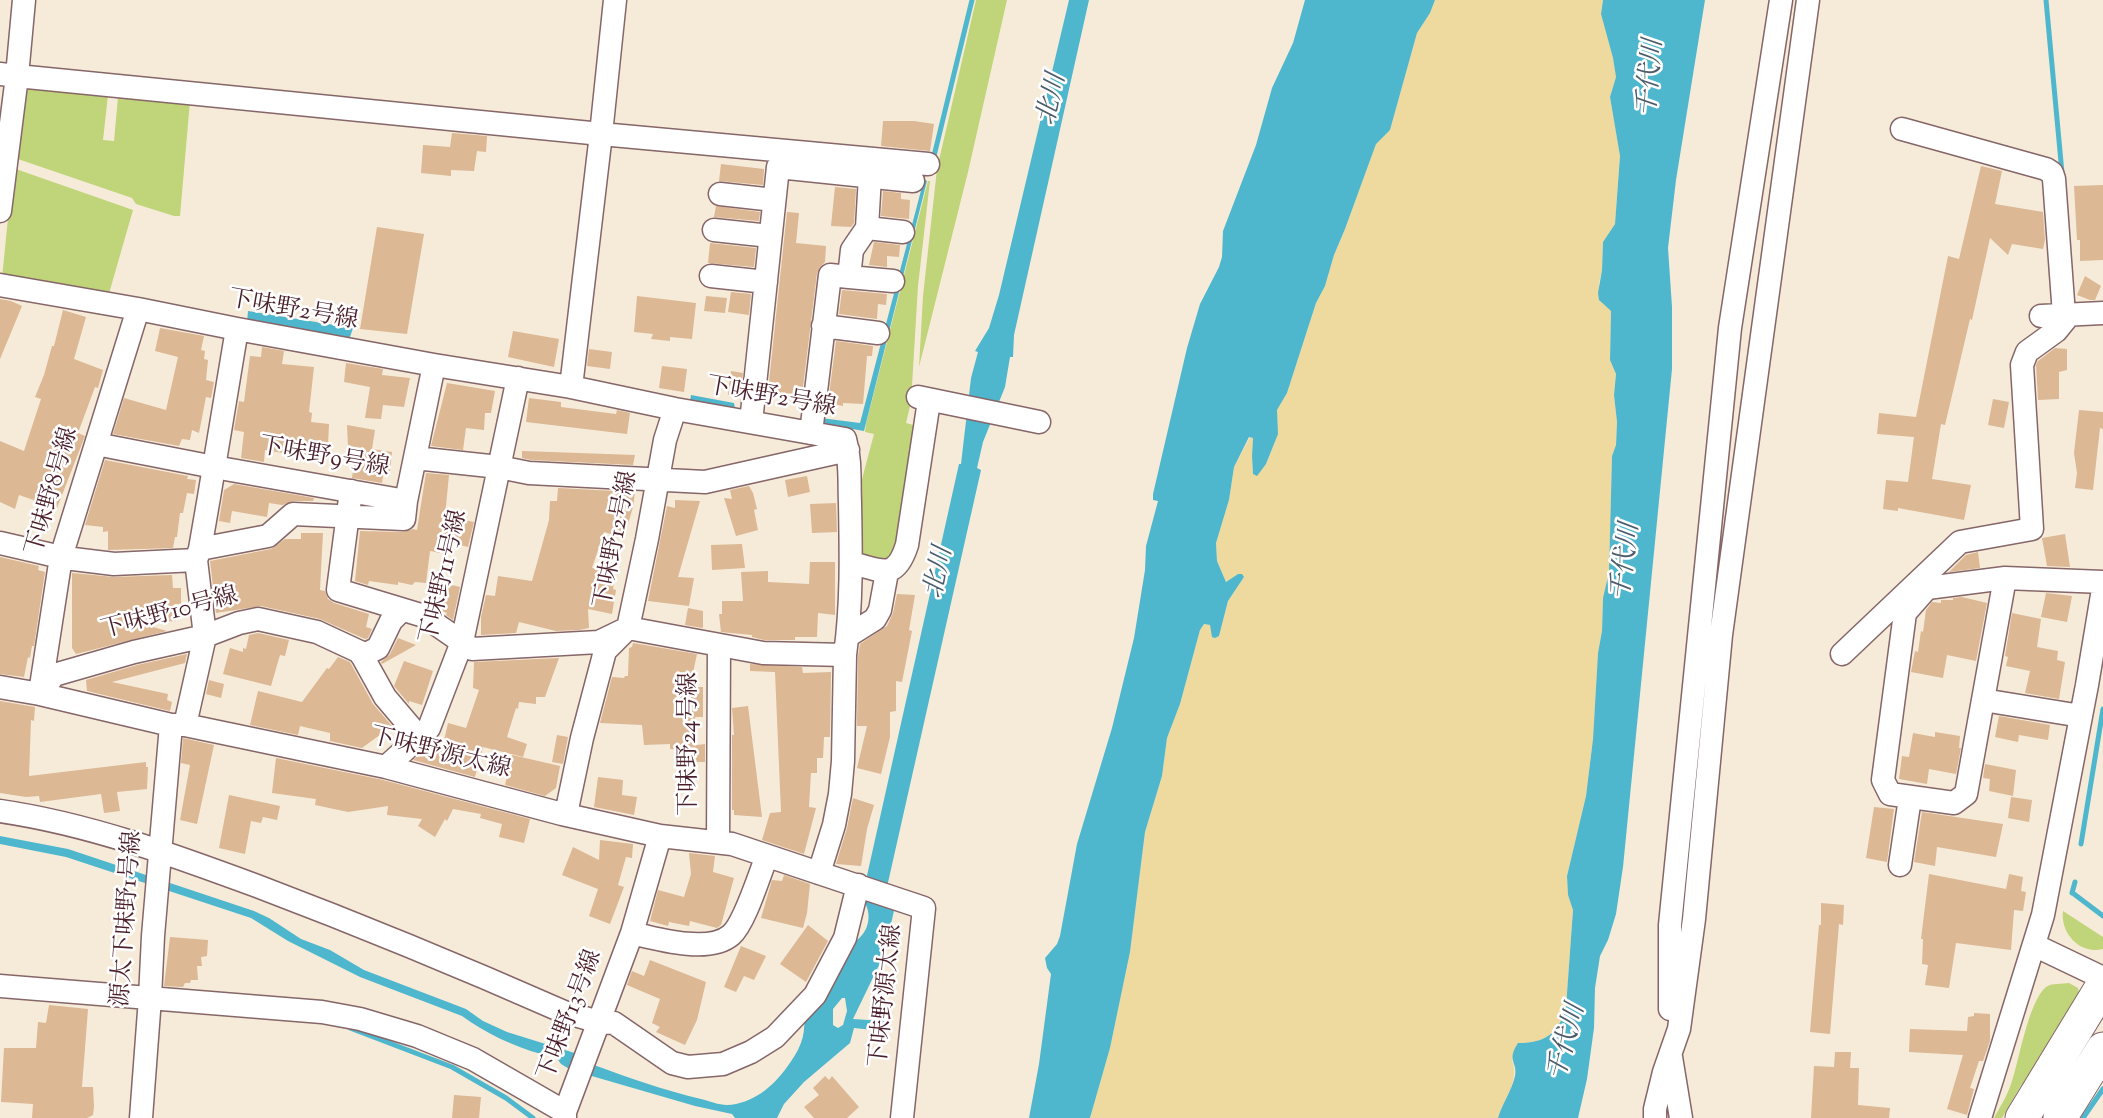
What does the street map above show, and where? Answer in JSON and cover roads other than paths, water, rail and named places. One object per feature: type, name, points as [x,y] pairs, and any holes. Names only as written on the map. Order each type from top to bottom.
[{"type":"highway","points":[[2022,1118],[2103,985]]},
{"type":"highway","points":[[2060,1118],[2103,1049]]},
{"type":"street","points":[[0,211],[8,75],[24,0]]},
{"type":"street","points":[[571,387],[615,0]]},
{"type":"street","points":[[1681,1118],[1671,1052],[1670,925],[1730,328],[1781,0]]},
{"type":"street","points":[[1655,1118],[1655,1109],[1679,1029],[1694,919],[1721,635],[1808,0]]},
{"type":"street","points":[[8,75],[601,134],[921,172],[870,177],[778,167],[751,422]]},
{"type":"street","points":[[1842,654],[1960,542],[2032,529],[2022,365],[2027,352],[2056,332],[2058,315],[2052,173],[2046,169],[1902,129]]},
{"type":"street","points":[[849,277],[852,250],[867,228],[870,177]]},
{"type":"street","points":[[720,194],[774,200]]},
{"type":"street","points":[[867,228],[903,232]]},
{"type":"street","points":[[714,230],[771,236]]},
{"type":"street","points":[[811,433],[830,275],[893,281]]},
{"type":"street","points":[[711,276],[766,282]]},
{"type":"street","name":"下味野2号線","points":[[0,285],[434,365],[571,387],[675,409],[845,439],[848,450],[851,563],[843,761],[834,825],[819,873]]},
{"type":"street","name":"下味野8号線","points":[[40,694],[61,557],[138,309]]},
{"type":"street","points":[[2058,315],[2103,313]]},
{"type":"street","points":[[823,326],[878,333]]},
{"type":"street","name":"源太下味野1号線","points":[[141,1118],[160,860],[178,725],[205,636],[198,554],[237,329]]},
{"type":"street","name":"下味野9号線","points":[[96,444],[406,501],[434,365]]},
{"type":"street","name":"下味野11号線","points":[[386,767],[429,728],[462,642],[518,378]]},
{"type":"street","points":[[851,563],[887,572],[897,567],[902,560],[907,545],[923,399],[1039,422]]},
{"type":"street","name":"下味野12号線","points":[[566,814],[582,738],[605,651],[628,627],[665,440],[675,409]]},
{"type":"street","points":[[415,458],[499,467],[529,473],[705,483],[848,450]]},
{"type":"street","points":[[351,491],[338,590],[424,616],[472,649],[598,642],[628,627],[763,653],[846,645],[875,619],[887,572]]},
{"type":"street","points":[[0,543],[61,557],[114,564],[198,554],[268,536],[293,514],[404,519],[406,501]]},
{"type":"street","points":[[2005,578],[1966,795],[1954,803],[1890,794],[1883,780],[1905,612],[1927,588],[2005,578],[2103,582]]},
{"type":"street","points":[[1980,1118],[2043,915],[2103,589]]},
{"type":"street","points":[[402,609],[392,621],[378,648],[362,656],[385,697],[419,737]]},
{"type":"street","name":"下味野10号線","points":[[40,694],[54,675],[134,652],[205,636],[239,623],[258,619],[317,632],[360,652],[362,656]]},
{"type":"street","name":"下味野24号線","points":[[718,842],[719,645]]},
{"type":"street","name":"下味野源太線","points":[[0,687],[386,767],[660,836],[732,844],[924,908],[902,1118]]},
{"type":"street","points":[[1983,700],[2081,716]]},
{"type":"street","points":[[1900,865],[1910,798]]},
{"type":"street","points":[[0,811],[56,822],[160,860],[362,925],[564,1012],[599,1022],[614,1023],[672,1063],[688,1067],[723,1064],[751,1052],[775,1037],[815,995],[845,938],[861,886]]},
{"type":"street","name":"下味野13号線","points":[[565,1115],[632,933],[660,836]]},
{"type":"street","points":[[632,933],[669,942],[694,945],[711,943],[730,936],[740,921],[767,856]]},
{"type":"street","points":[[2034,945],[2103,978]]},
{"type":"street","points":[[0,986],[322,1012],[360,1019],[417,1036],[473,1059],[565,1115]]},
{"type":"water","name":"北川","points":[[1069,0],[1089,0],[1014,335],[1013,357],[1010,357],[1005,387],[983,442],[977,468],[981,470],[887,887],[895,906],[886,947],[853,1019],[884,1021],[883,1031],[854,1028],[850,1043],[804,1082],[784,1104],[777,1118],[735,1118],[732,1114],[695,1106],[571,1070],[561,1064],[556,1057],[510,1043],[462,1016],[360,977],[288,941],[251,918],[66,857],[0,844],[0,836],[68,849],[254,911],[301,939],[330,950],[364,970],[466,1009],[483,1021],[507,1032],[581,1055],[591,1064],[673,1092],[727,1105],[753,1098],[768,1088],[791,1061],[803,1037],[804,1017],[849,945],[859,938],[868,923],[868,911],[866,905],[862,904],[866,880],[959,464],[961,464],[971,378],[978,352],[975,351],[989,328],[999,295]],"holes":[[[842,998],[845,998],[847,1011],[843,1025],[838,1028],[833,1025],[833,1009]]]},
{"type":"water","points":[[1305,0],[1435,0],[1430,13],[1417,33],[1390,130],[1376,144],[1334,255],[1325,286],[1316,303],[1287,393],[1277,410],[1278,434],[1266,464],[1257,476],[1253,474],[1253,438],[1249,437],[1234,467],[1229,500],[1216,543],[1217,561],[1226,582],[1238,574],[1244,577],[1228,601],[1219,636],[1212,637],[1210,625],[1204,624],[1200,630],[1180,704],[1167,738],[1162,776],[1145,832],[1130,952],[1110,1048],[1090,1118],[1029,1118],[1051,974],[1045,958],[1057,944],[1060,936],[1077,844],[1112,728],[1134,638],[1145,570],[1146,546],[1158,501],[1153,500],[1153,494],[1187,348],[1200,304],[1219,267],[1222,257],[1223,231],[1256,145],[1272,88],[1293,43]]},
{"type":"water","name":"千代川","points":[[1603,0],[1705,0],[1676,180],[1668,248],[1672,307],[1672,369],[1623,867],[1616,914],[1600,956],[1595,988],[1594,1028],[1587,1079],[1578,1118],[1498,1118],[1515,1076],[1513,1054],[1518,1043],[1536,1041],[1550,1035],[1559,1024],[1566,1007],[1573,910],[1568,895],[1567,876],[1586,796],[1593,739],[1603,598],[1609,572],[1612,456],[1616,445],[1617,422],[1614,395],[1616,374],[1610,360],[1611,311],[1599,300],[1598,293],[1603,242],[1615,224],[1620,156],[1610,97],[1616,77],[1601,14]]},
{"type":"water","points":[[924,179],[927,181],[864,431],[817,423],[821,418],[860,423]]},
{"type":"water","points":[[248,311],[353,328],[349,340],[247,322]]},
{"type":"water","points":[[691,395],[734,403],[735,408],[690,401]]},
{"type":"waterway","points":[[934,156],[972,0]]},
{"type":"waterway","points":[[2046,0],[2062,173]]},
{"type":"waterway","points":[[2081,844],[2103,709]]},
{"type":"waterway","points":[[2072,893],[2075,882]]},
{"type":"waterway","points":[[2074,894],[2103,916]]},
{"type":"waterway","points":[[350,1028],[452,1067],[506,1098],[533,1118]]},
{"type":"waterway","points":[[2083,1118],[2103,1089]]}]
